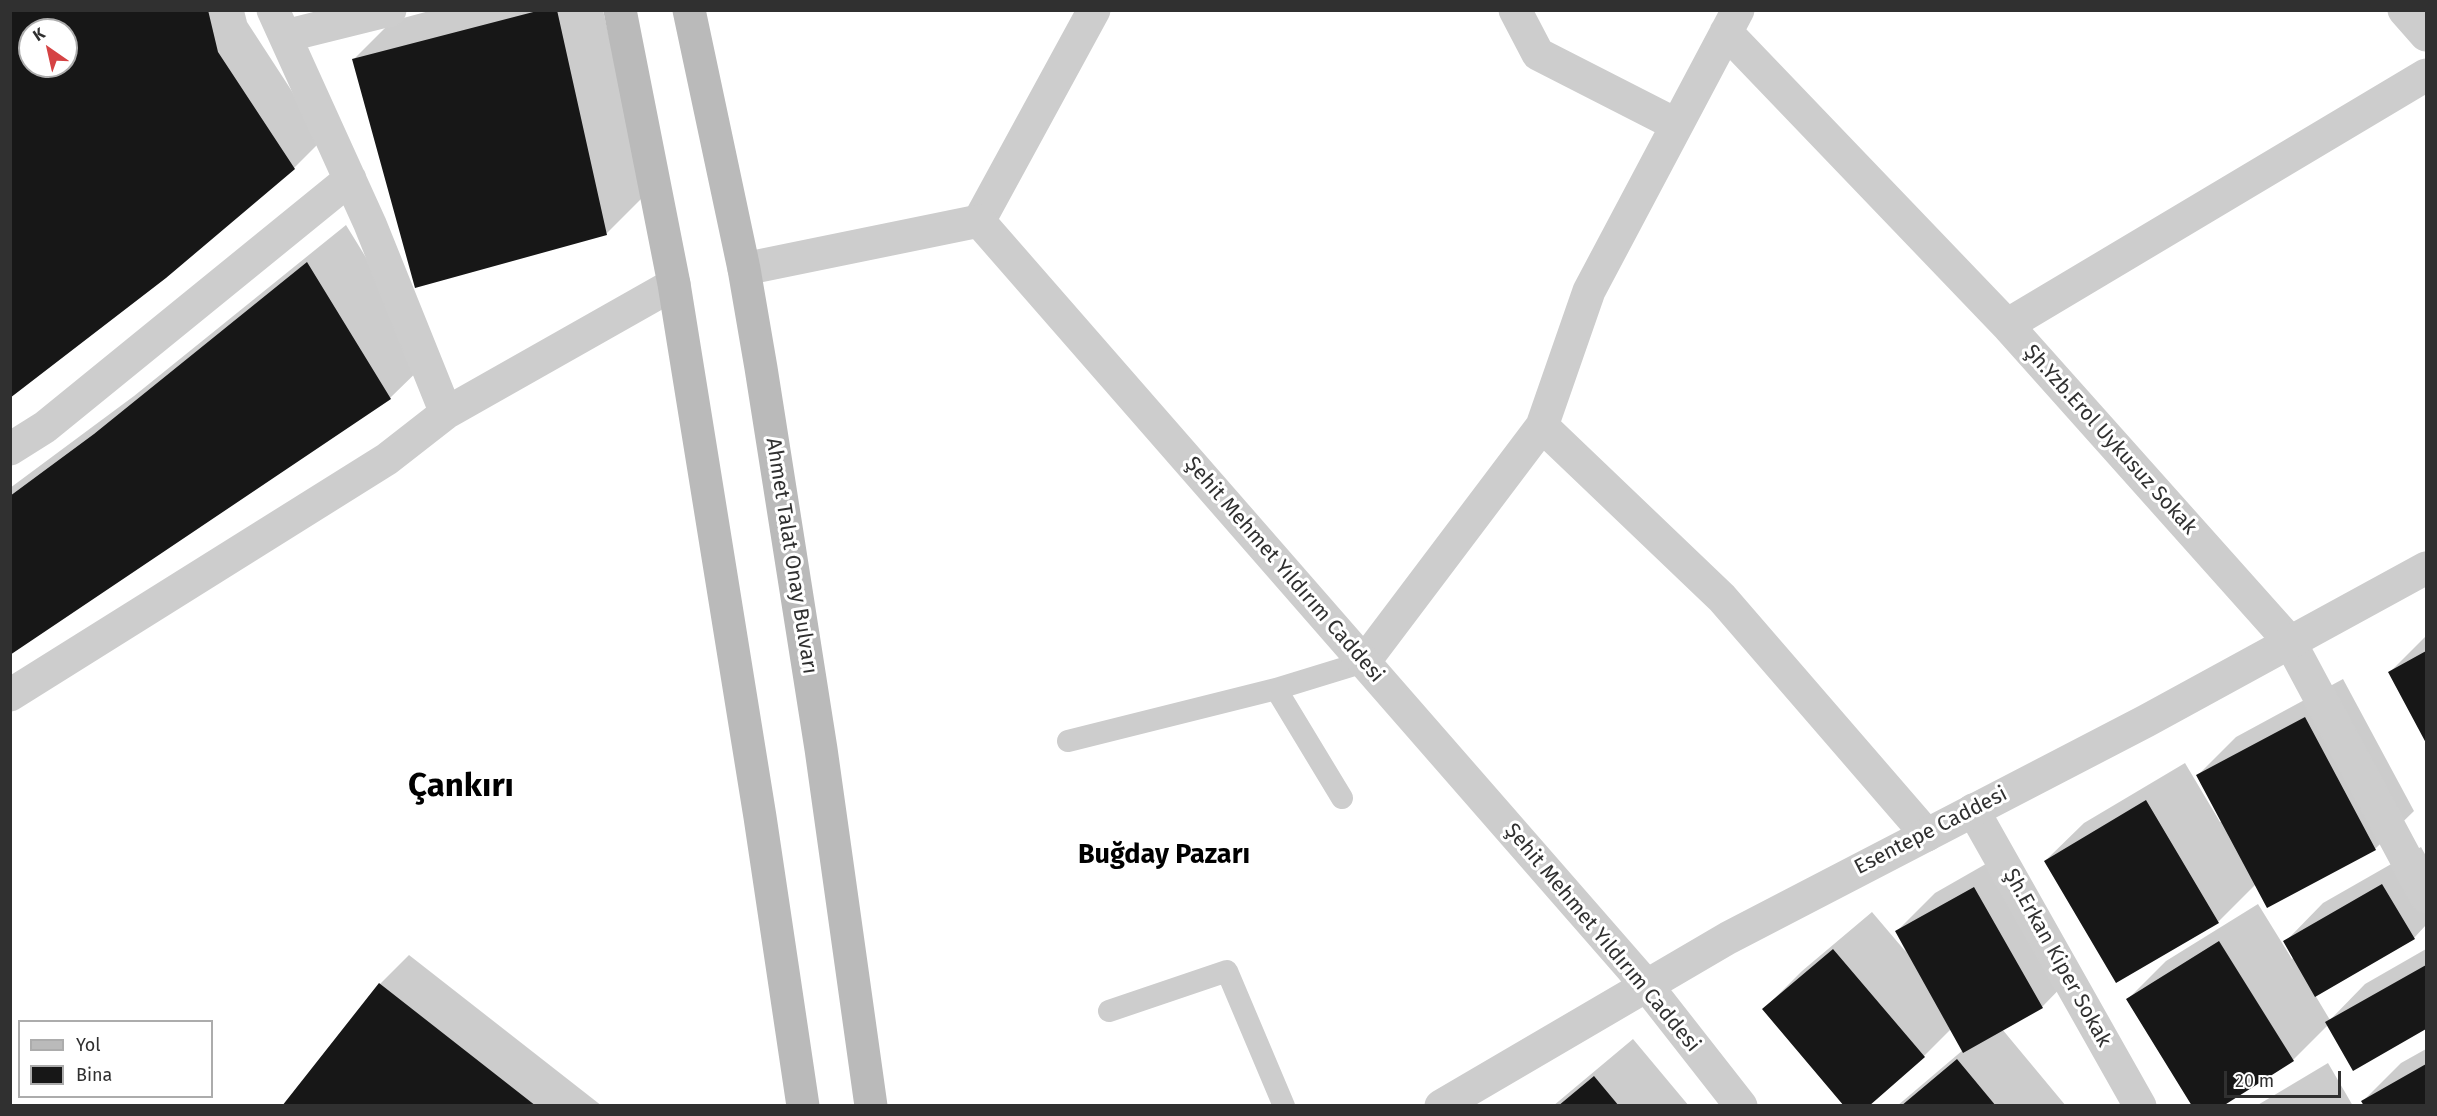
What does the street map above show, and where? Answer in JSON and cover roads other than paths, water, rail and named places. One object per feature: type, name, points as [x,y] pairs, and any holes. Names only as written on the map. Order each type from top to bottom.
[{"type":"main road","points":[[620,10],[675,284],[760,817],[802,1106]]},
{"type":"main road","name":"Ahmet Talat Onay Bulvarı","points":[[689,10],[744,269],[821,749],[871,1106]]},
{"type":"street","points":[[390,10],[279,23],[350,179],[446,413]]},
{"type":"street","points":[[744,269],[979,221],[1094,10]]},
{"type":"street","points":[[1515,10],[1538,54],[1677,125]]},
{"type":"street","points":[[2404,10],[2427,35]]},
{"type":"street","points":[[1364,662],[1542,426],[1589,291],[1736,18]]},
{"type":"street","name":"Şh.Yzb.Erol Uykusuz Sokak","points":[[1736,18],[2290,642],[2427,896]]},
{"type":"street","points":[[2007,325],[2427,75]]},
{"type":"street","points":[[10,449],[45,427],[350,179]]},
{"type":"street","name":"Şehit Mehmet Yıldırım Caddesi","points":[[979,221],[1647,986],[1742,1106]]},
{"type":"street","points":[[10,695],[387,459],[446,413],[675,284]]},
{"type":"street","points":[[1542,426],[1722,598],[1927,835]]},
{"type":"street","name":"Esentepe Caddesi","points":[[1441,1106],[1647,986],[1840,878],[1927,835],[2427,568]]},
{"type":"street","name":"Şh.Erkan Kiper Sokak","points":[[1973,810],[2140,1106]]},
{"type":"lane","points":[[1068,741],[1276,689],[1364,662]]},
{"type":"lane","points":[[1276,689],[1342,798]]},
{"type":"lane","points":[[1109,1011],[1227,971],[1284,1106]]},
{"type":"district","name":"Çankırı","points":[[461,787]]},
{"type":"district","name":"Buğday Pazarı","points":[[1164,855]]}]
